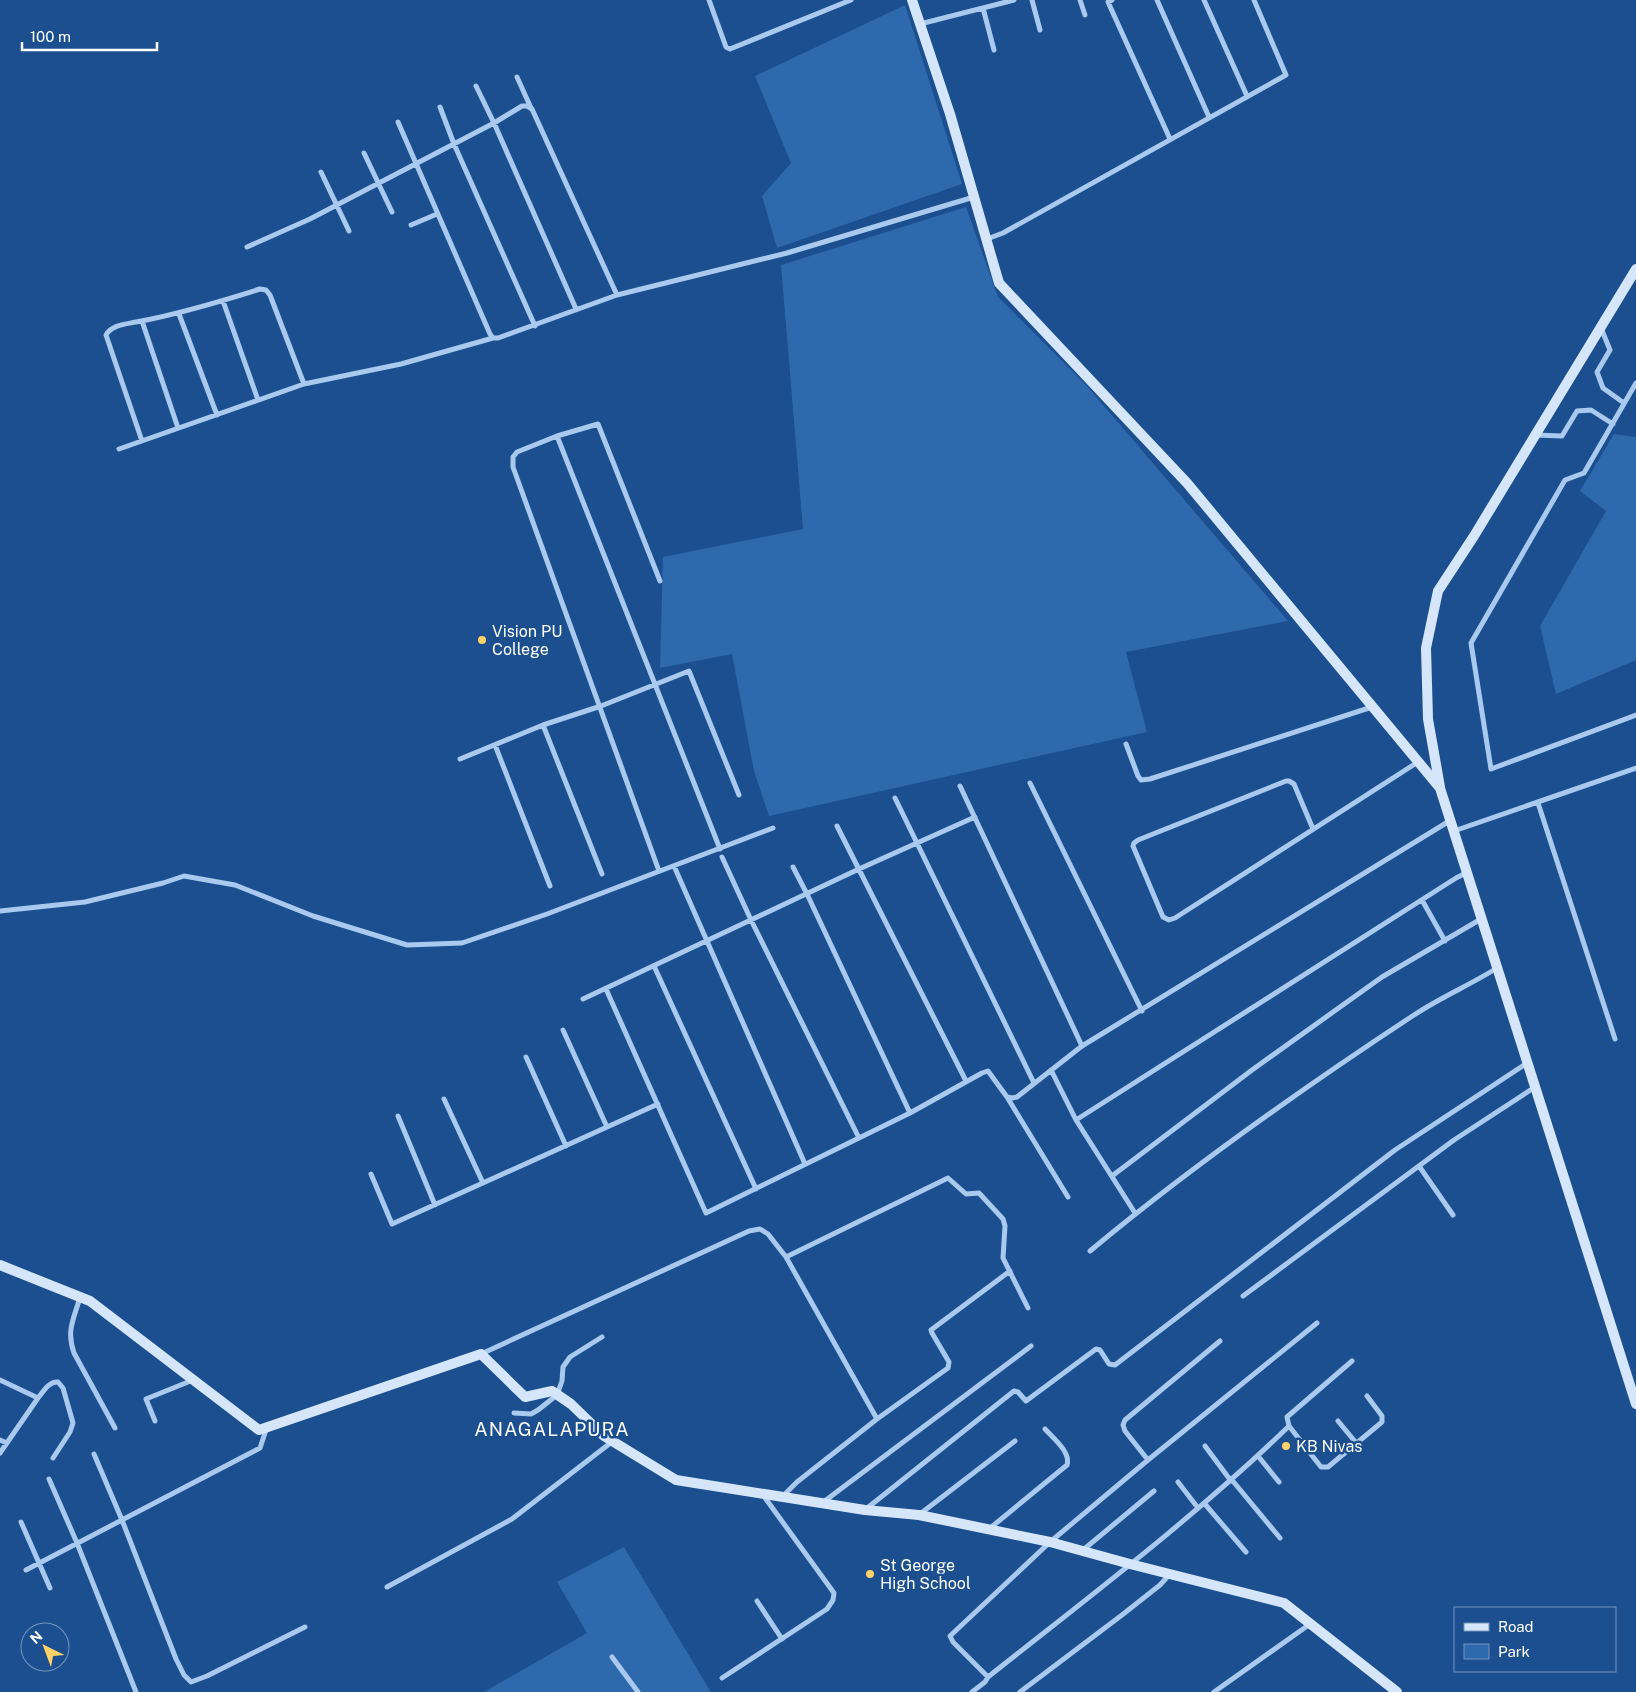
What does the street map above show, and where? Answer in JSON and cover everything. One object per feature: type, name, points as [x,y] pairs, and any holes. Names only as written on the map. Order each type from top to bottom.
[{"type":"street","points":[[709,0],[726,47],[730,49],[851,0]]},
{"type":"street","points":[[912,0],[950,114],[999,283],[1187,483],[1440,788]]},
{"type":"street","points":[[920,24],[1014,0]]},
{"type":"street","points":[[1032,0],[1040,30]]},
{"type":"street","points":[[1080,0],[1085,15]]},
{"type":"street","points":[[1112,0],[1108,2],[1170,139]]},
{"type":"street","points":[[1157,0],[1209,117]]},
{"type":"street","points":[[1204,0],[1247,96]]},
{"type":"street","points":[[986,239],[1003,233],[1286,75],[1254,0]]},
{"type":"street","points":[[983,8],[994,50]]},
{"type":"street","points":[[517,77],[616,295]]},
{"type":"street","points":[[476,86],[576,309]]},
{"type":"street","points":[[247,247],[310,219],[414,163],[494,123],[522,106],[532,108]]},
{"type":"street","points":[[440,107],[454,144],[535,326]]},
{"type":"street","points":[[398,122],[414,163],[493,338]]},
{"type":"street","points":[[364,153],[392,212]]},
{"type":"street","points":[[321,172],[349,231]]},
{"type":"street","points":[[119,449],[304,384],[401,364],[498,338],[616,295],[787,253],[974,197]]},
{"type":"street","points":[[411,224],[437,214]]},
{"type":"street","points":[[1636,269],[1474,536],[1438,591],[1426,648],[1428,719],[1440,788],[1636,1404]]},
{"type":"street","points":[[142,441],[106,335],[108,331],[118,326],[179,314],[260,289],[266,290],[270,295],[304,384]]},
{"type":"street","points":[[223,300],[258,400]]},
{"type":"street","points":[[179,314],[217,415]]},
{"type":"street","points":[[142,321],[178,428]]},
{"type":"street","points":[[1601,327],[1610,350],[1597,372],[1603,388],[1624,402]]},
{"type":"street","points":[[1636,383],[1584,473],[1564,480],[1471,643],[1491,769],[1636,715]]},
{"type":"street","points":[[1535,435],[1562,436],[1577,411],[1591,410],[1612,424]]},
{"type":"street","points":[[659,872],[513,467],[513,457],[517,452],[557,436],[598,424],[660,581]]},
{"type":"street","points":[[557,436],[720,849]]},
{"type":"street","points":[[460,759],[543,725],[600,706],[689,671],[739,795]]},
{"type":"street","points":[[1126,744],[1138,776],[1141,780],[1150,779],[1373,707]]},
{"type":"street","points":[[543,725],[602,874]]},
{"type":"street","points":[[495,744],[550,886]]},
{"type":"street","points":[[1313,830],[1294,784],[1286,781],[1138,840],[1133,846],[1163,917],[1169,920],[1175,918],[1313,830],[1418,762]]},
{"type":"street","points":[[1454,832],[1636,768]]},
{"type":"street","points":[[1030,783],[1142,1011]]},
{"type":"street","points":[[960,786],[1082,1046]]},
{"type":"street","points":[[895,798],[1034,1083]]},
{"type":"street","points":[[1538,803],[1615,1039]]},
{"type":"street","points":[[584,999],[859,869],[975,817]]},
{"type":"street","points":[[1007,1097],[1017,1097],[1082,1046],[1451,820]]},
{"type":"street","points":[[837,826],[966,1081]]},
{"type":"street","points":[[0,911],[85,902],[184,876],[236,885],[313,916],[407,945],[462,943],[547,914],[773,828]]},
{"type":"street","points":[[722,857],[751,920],[859,1138]]},
{"type":"street","points":[[674,866],[805,1164]]},
{"type":"street","points":[[792,867],[807,894],[910,1113]]},
{"type":"street","points":[[1076,1120],[1456,878],[1467,873]]},
{"type":"street","points":[[1422,900],[1445,941]]},
{"type":"street","points":[[1112,1176],[1252,1070],[1374,983],[1482,919]]},
{"type":"street","points":[[654,966],[756,1188]]},
{"type":"street","points":[[1090,1251],[1135,1214],[1259,1121],[1416,1013],[1497,968]]},
{"type":"street","points":[[606,989],[706,1213],[910,1113],[966,1081],[988,1072],[1007,1097],[1068,1196]]},
{"type":"street","points":[[563,1030],[607,1127]]},
{"type":"street","points":[[526,1057],[566,1146]]},
{"type":"street","points":[[865,1510],[1014,1391],[1018,1392],[1026,1401],[1096,1349],[1100,1350],[1111,1366],[1115,1365],[1395,1150],[1527,1063]]},
{"type":"street","points":[[1051,1070],[1076,1120],[1135,1214]]},
{"type":"street","points":[[1242,1296],[1454,1140],[1535,1086]]},
{"type":"street","points":[[444,1099],[483,1183]]},
{"type":"street","points":[[371,1174],[392,1224],[658,1104]]},
{"type":"street","points":[[398,1116],[434,1205]]},
{"type":"street","points":[[1419,1166],[1453,1214]]},
{"type":"street","points":[[786,1257],[948,1178],[966,1194],[979,1193],[1003,1219],[1002,1254],[1028,1308]]},
{"type":"street","points":[[0,1265],[90,1301],[259,1430],[481,1354],[748,1231],[760,1228],[768,1234],[786,1257],[877,1419]]},
{"type":"street","points":[[782,1497],[797,1482],[877,1419],[948,1368],[949,1362],[931,1330],[1010,1271]]},
{"type":"street","points":[[80,1297],[69,1335],[70,1342],[74,1353],[115,1428]]},
{"type":"street","points":[[988,1677],[953,1642],[950,1636],[1050,1542],[1148,1460],[1317,1324]]},
{"type":"street","points":[[514,1413],[531,1414],[557,1394],[562,1381],[563,1367],[570,1357],[602,1337]]},
{"type":"street","points":[[1148,1460],[1125,1431],[1124,1420],[1220,1340]]},
{"type":"street","points":[[821,1503],[1032,1346]]},
{"type":"street","points":[[481,1354],[525,1397],[552,1391],[571,1404],[604,1436],[676,1480],[865,1510],[919,1515],[1050,1542],[1082,1552],[1284,1603],[1397,1692]]},
{"type":"street","points":[[1352,1361],[1287,1417],[1289,1426],[1321,1467],[1328,1467],[1382,1422],[1382,1416],[1367,1396]]},
{"type":"street","points":[[0,1380],[38,1398]]},
{"type":"street","points":[[155,1421],[146,1399],[194,1380]]},
{"type":"street","points":[[0,1453],[38,1398],[50,1384],[58,1382],[63,1388],[74,1424],[52,1458]]},
{"type":"street","points":[[1338,1421],[1357,1444]]},
{"type":"street","points":[[972,1692],[988,1677],[1204,1503],[1289,1426]]},
{"type":"street","points":[[26,1570],[260,1448],[268,1427]]},
{"type":"street","points":[[988,1529],[1067,1465],[1066,1454],[1046,1429]]},
{"type":"street","points":[[0,1440],[8,1443]]},
{"type":"street","points":[[387,1587],[512,1519],[613,1441]]},
{"type":"street","points":[[919,1515],[1015,1441]]},
{"type":"street","points":[[1205,1446],[1280,1538]]},
{"type":"street","points":[[94,1454],[176,1659],[184,1674],[192,1682],[305,1627]]},
{"type":"street","points":[[1258,1456],[1279,1482]]},
{"type":"street","points":[[48,1479],[77,1544],[136,1692]]},
{"type":"street","points":[[1178,1482],[1198,1508]]},
{"type":"street","points":[[1082,1552],[1154,1491]]},
{"type":"street","points":[[722,1678],[827,1609],[833,1600],[834,1593],[762,1494]]},
{"type":"street","points":[[1204,1503],[1246,1552]]},
{"type":"street","points":[[22,1522],[50,1588]]},
{"type":"street","points":[[1020,1692],[1160,1585],[1169,1574]]},
{"type":"street","points":[[757,1601],[782,1639]]},
{"type":"street","points":[[1214,1692],[1310,1624]]},
{"type":"street","points":[[612,1657],[638,1692]]},
{"type":"green space","points":[[905,5],[962,184],[777,248],[762,196],[791,163],[755,76]]},
{"type":"green space","points":[[966,207],[998,297],[1086,385],[1288,621],[1126,652],[1147,732],[769,816],[754,771],[732,654],[660,668],[663,557],[803,529],[781,265]]},
{"type":"green space","points":[[1614,434],[1636,437],[1636,660],[1556,694],[1540,626],[1606,511],[1580,491]]},
{"type":"green space","points":[[624,1547],[711,1692],[484,1692],[587,1633],[557,1582]]},
{"type":"place","name":"Vision PU College","points":[[482,640]]},
{"type":"place","name":"KB Nivas","points":[[1286,1446]]},
{"type":"place","name":"St George High School","points":[[870,1574]]},
{"type":"district","name":"ANAGALAPURA","points":[[552,1429]]}]
